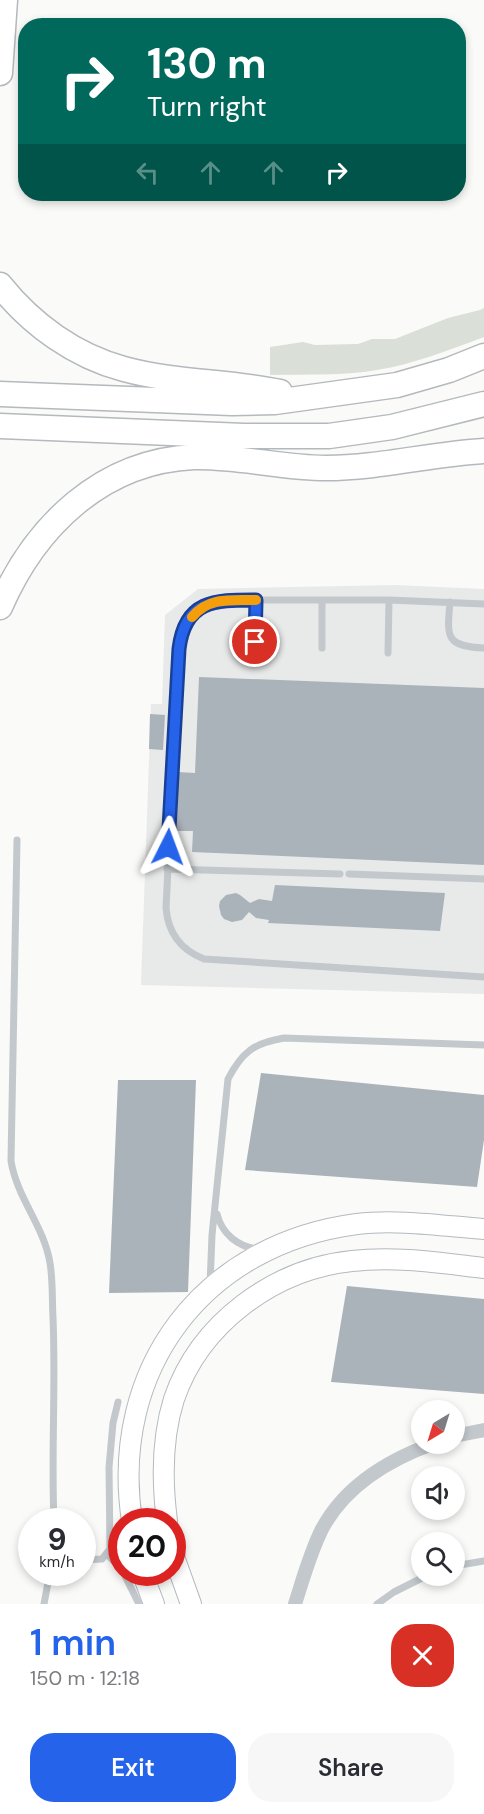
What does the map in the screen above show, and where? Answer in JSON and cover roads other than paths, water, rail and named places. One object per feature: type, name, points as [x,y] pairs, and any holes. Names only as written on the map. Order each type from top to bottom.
[{"type":"highway","points":[[0,73],[5,0]]},
{"type":"highway","points":[[0,285],[37,323],[70,346],[106,363],[148,374],[266,389],[309,398]]},
{"type":"highway","points":[[2,394],[253,404],[397,385],[449,370],[484,356]]},
{"type":"highway","points":[[0,426],[318,437],[392,427],[481,405]]},
{"type":"highway","points":[[259,460],[377,445],[426,432],[481,405]]},
{"type":"highway","points":[[0,607],[26,557],[40,537],[75,503],[116,477],[154,463],[195,457],[259,460],[304,468],[359,467],[484,451]]},
{"type":"street","points":[[131,1508],[127,1470],[132,1427],[141,1394],[162,1347],[186,1314],[209,1289],[247,1260],[267,1249],[314,1232],[381,1222],[484,1229]]},
{"type":"street","points":[[165,1508],[164,1472],[174,1401],[182,1380],[200,1351],[221,1325],[237,1310],[265,1290],[294,1274],[330,1264],[395,1260],[484,1268]]},
{"type":"street","points":[[465,1434],[484,1430]]},
{"type":"street","points":[[295,1604],[321,1531],[346,1496],[359,1484],[384,1468],[413,1454]]},
{"type":"street","points":[[147,1586],[154,1604]]},
{"type":"street","points":[[184,1586],[190,1604]]},
{"type":"lane","points":[[484,604],[389,600],[219,600],[194,614],[188,621],[180,639],[166,908],[169,927],[179,944],[195,956],[204,959],[484,977]]},
{"type":"lane","points":[[255,642],[256,600]]},
{"type":"lane","points":[[321,648],[322,600]]},
{"type":"lane","points":[[388,653],[389,600]]},
{"type":"lane","points":[[450,602],[447,626],[451,638],[460,645],[484,648]]},
{"type":"lane","points":[[17,840],[11,1161],[19,1192],[42,1234],[51,1266],[55,1365],[53,1508]]},
{"type":"lane","points":[[167,869],[340,874]]},
{"type":"lane","points":[[349,874],[484,879]]},
{"type":"lane","points":[[209,1289],[228,1079],[237,1063],[250,1050],[266,1041],[284,1038],[484,1045]]},
{"type":"lane","points":[[216,1209],[222,1226],[233,1239],[243,1246],[267,1249]]},
{"type":"lane","points":[[96,1560],[107,1554],[111,1542],[108,1467],[118,1402]]},
{"type":"lane","points":[[465,1564],[484,1561]]},
{"type":"lane","points":[[376,1604],[411,1584]]},
{"type":"lane","points":[[44,1604],[47,1586]]},
{"type":"lane","points":[[130,1586],[140,1604]]}]
